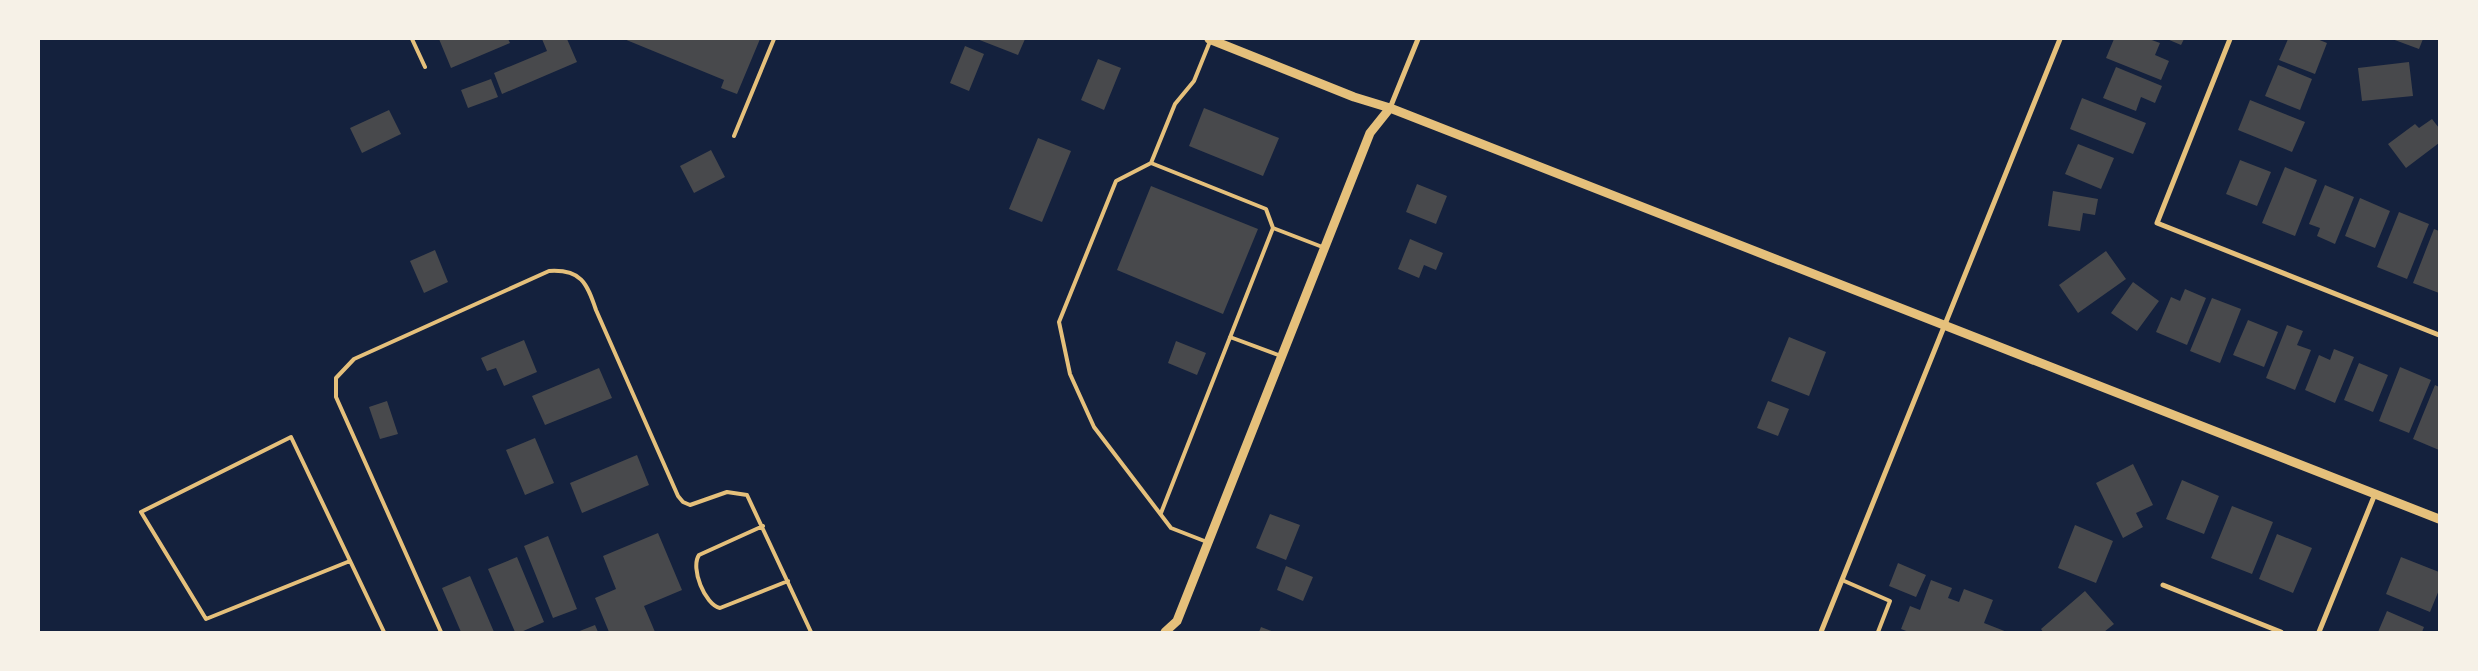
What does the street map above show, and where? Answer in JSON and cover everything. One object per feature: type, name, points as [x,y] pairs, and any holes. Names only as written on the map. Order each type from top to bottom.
[{"type":"street","points":[[1210,39],[1354,98],[1390,108],[2439,519]]},
{"type":"street","points":[[1164,632],[1177,621],[1370,133],[1390,108],[1418,39]]},
{"type":"street","points":[[1821,632],[2060,39]]},
{"type":"street","points":[[2230,39],[2157,223],[2439,335]]},
{"type":"street","points":[[2319,632],[2375,494]]},
{"type":"street","points":[[2163,585],[2282,632]]},
{"type":"lane","points":[[412,39],[425,66]]},
{"type":"lane","points":[[734,136],[774,39]]},
{"type":"lane","points":[[1207,542],[1172,528],[1094,427],[1070,374],[1059,322],[1116,181],[1151,163],[1175,104],[1194,81],[1210,39]]},
{"type":"lane","points":[[1151,163],[1266,209],[1273,228],[1161,513]]},
{"type":"lane","points":[[1273,228],[1325,248]]},
{"type":"lane","points":[[441,632],[336,397],[336,378],[354,359],[549,271],[565,270],[576,275],[588,288],[681,500],[693,505],[727,492],[742,492],[750,498],[811,632]]},
{"type":"lane","points":[[1230,337],[1282,356]]},
{"type":"lane","points":[[350,562],[206,619],[141,512],[291,437],[384,632]]},
{"type":"lane","points":[[763,526],[699,556],[695,568],[706,594],[712,605],[720,608],[788,581]]},
{"type":"lane","points":[[1842,580],[1890,601],[1878,632]]},
{"type":"building","points":[[439,39],[508,39],[510,43],[451,68]]},
{"type":"building","points":[[542,39],[567,39],[577,62],[502,94],[494,73],[547,51]]},
{"type":"building","points":[[624,39],[760,39],[737,94],[721,88],[724,80]]},
{"type":"building","points":[[977,39],[1025,39],[1018,55]]},
{"type":"building","points":[[2114,39],[2149,39],[2160,43],[2155,55],[2169,61],[2161,80],[2106,58]]},
{"type":"building","points":[[2167,39],[2184,39],[2181,45]]},
{"type":"building","points":[[2288,39],[2317,39],[2327,43],[2315,74],[2279,60]]},
{"type":"building","points":[[2392,39],[2423,39],[2419,49]]},
{"type":"building","points":[[965,46],[984,54],[969,91],[950,83]]},
{"type":"building","points":[[1098,59],[1121,68],[1104,110],[1081,100]]},
{"type":"building","points":[[2409,62],[2413,96],[2362,101],[2358,68]]},
{"type":"building","points":[[2278,65],[2312,79],[2300,110],[2265,96]]},
{"type":"building","points":[[2116,67],[2162,86],[2155,103],[2141,97],[2136,111],[2103,98]]},
{"type":"building","points":[[491,79],[498,97],[468,108],[461,90]]},
{"type":"building","points":[[2082,98],[2146,123],[2133,154],[2070,129]]},
{"type":"building","points":[[2250,100],[2305,122],[2292,152],[2238,130]]},
{"type":"building","points":[[1204,108],[1279,138],[1263,176],[1189,146]]},
{"type":"building","points":[[389,110],[401,134],[362,153],[350,128]]},
{"type":"building","points":[[2432,119],[2439,128],[2439,143],[2406,168],[2388,144],[2415,124],[2419,128]]},
{"type":"building","points":[[1038,138],[1071,151],[1042,222],[1009,209]]},
{"type":"building","points":[[2078,144],[2114,158],[2101,189],[2065,174]]},
{"type":"building","points":[[711,150],[725,177],[694,193],[680,166]]},
{"type":"building","points":[[2240,160],[2271,172],[2257,206],[2226,194]]},
{"type":"building","points":[[2285,167],[2317,180],[2295,236],[2262,223]]},
{"type":"building","points":[[1417,184],[1447,196],[1436,224],[1406,212]]},
{"type":"building","points":[[2325,185],[2354,197],[2335,244],[2317,236],[2320,228],[2309,224]]},
{"type":"building","points":[[1151,186],[1258,229],[1223,314],[1117,270]]},
{"type":"building","points":[[2053,191],[2098,199],[2095,215],[2083,213],[2080,231],[2048,226]]},
{"type":"building","points":[[2360,198],[2390,211],[2375,248],[2345,236]]},
{"type":"building","points":[[2399,212],[2429,224],[2407,279],[2377,267]]},
{"type":"building","points":[[2434,229],[2439,231],[2439,293],[2413,283]]},
{"type":"building","points":[[1410,239],[1443,253],[1436,270],[1424,265],[1419,278],[1398,269]]},
{"type":"building","points":[[435,250],[448,282],[424,293],[410,261]]},
{"type":"building","points":[[2106,251],[2126,279],[2078,313],[2059,285]]},
{"type":"building","points":[[2133,282],[2159,301],[2137,331],[2111,313]]},
{"type":"building","points":[[2185,289],[2206,298],[2187,345],[2156,332],[2171,297],[2180,301]]},
{"type":"building","points":[[2212,298],[2241,309],[2220,363],[2190,351]]},
{"type":"building","points":[[2248,320],[2278,332],[2264,367],[2233,355]]},
{"type":"building","points":[[2287,325],[2303,331],[2297,345],[2311,350],[2295,390],[2266,378]]},
{"type":"building","points":[[1789,337],[1826,352],[1809,396],[1771,381]]},
{"type":"building","points":[[524,340],[537,372],[504,386],[496,368],[487,371],[481,358]]},
{"type":"building","points":[[1176,341],[1206,353],[1197,375],[1168,363]]},
{"type":"building","points":[[2334,349],[2354,357],[2335,403],[2305,390],[2319,355],[2330,360]]},
{"type":"building","points":[[2359,363],[2388,375],[2373,412],[2344,400]]},
{"type":"building","points":[[2400,367],[2431,380],[2409,433],[2379,421]]},
{"type":"building","points":[[599,368],[612,398],[545,425],[532,396]]},
{"type":"building","points":[[2435,385],[2439,387],[2439,450],[2413,439]]},
{"type":"building","points":[[387,401],[398,434],[380,439],[369,407]]},
{"type":"building","points":[[1768,401],[1789,409],[1778,436],[1757,428]]},
{"type":"building","points":[[535,438],[554,483],[525,495],[506,450]]},
{"type":"building","points":[[637,455],[649,485],[582,513],[570,483]]},
{"type":"building","points":[[2133,464],[2153,505],[2136,513],[2143,527],[2123,538],[2096,483]]},
{"type":"building","points":[[2182,480],[2219,496],[2204,534],[2166,519]]},
{"type":"building","points":[[2232,506],[2273,522],[2252,574],[2211,558]]},
{"type":"building","points":[[1270,514],[1300,525],[1286,560],[1256,548]]},
{"type":"building","points":[[2075,525],[2113,541],[2096,583],[2058,568]]},
{"type":"building","points":[[658,533],[682,590],[644,606],[655,632],[609,632],[595,598],[616,589],[603,556]]},
{"type":"building","points":[[2277,534],[2312,548],[2293,593],[2259,579]]},
{"type":"building","points":[[548,536],[577,609],[553,618],[524,546]]},
{"type":"building","points":[[517,557],[544,622],[521,632],[515,632],[488,569]]},
{"type":"building","points":[[2401,557],[2439,572],[2439,590],[2430,612],[2386,594]]},
{"type":"building","points":[[1898,563],[1926,575],[1916,597],[1889,586]]},
{"type":"building","points":[[1286,566],[1313,577],[1303,601],[1277,590]]},
{"type":"building","points":[[470,576],[494,632],[461,632],[442,588]]},
{"type":"building","points":[[1931,580],[1952,588],[1948,598],[1959,602],[1964,589],[1993,600],[1984,623],[2007,632],[1909,632],[1901,629],[1910,606],[1920,610]]},
{"type":"building","points":[[2085,591],[2114,624],[2104,632],[2043,632],[2041,629]]},
{"type":"building","points":[[2387,611],[2424,627],[2422,632],[2378,632]]},
{"type":"building","points":[[595,625],[598,632],[577,632]]},
{"type":"building","points":[[1261,627],[1274,632],[1259,632]]}]
